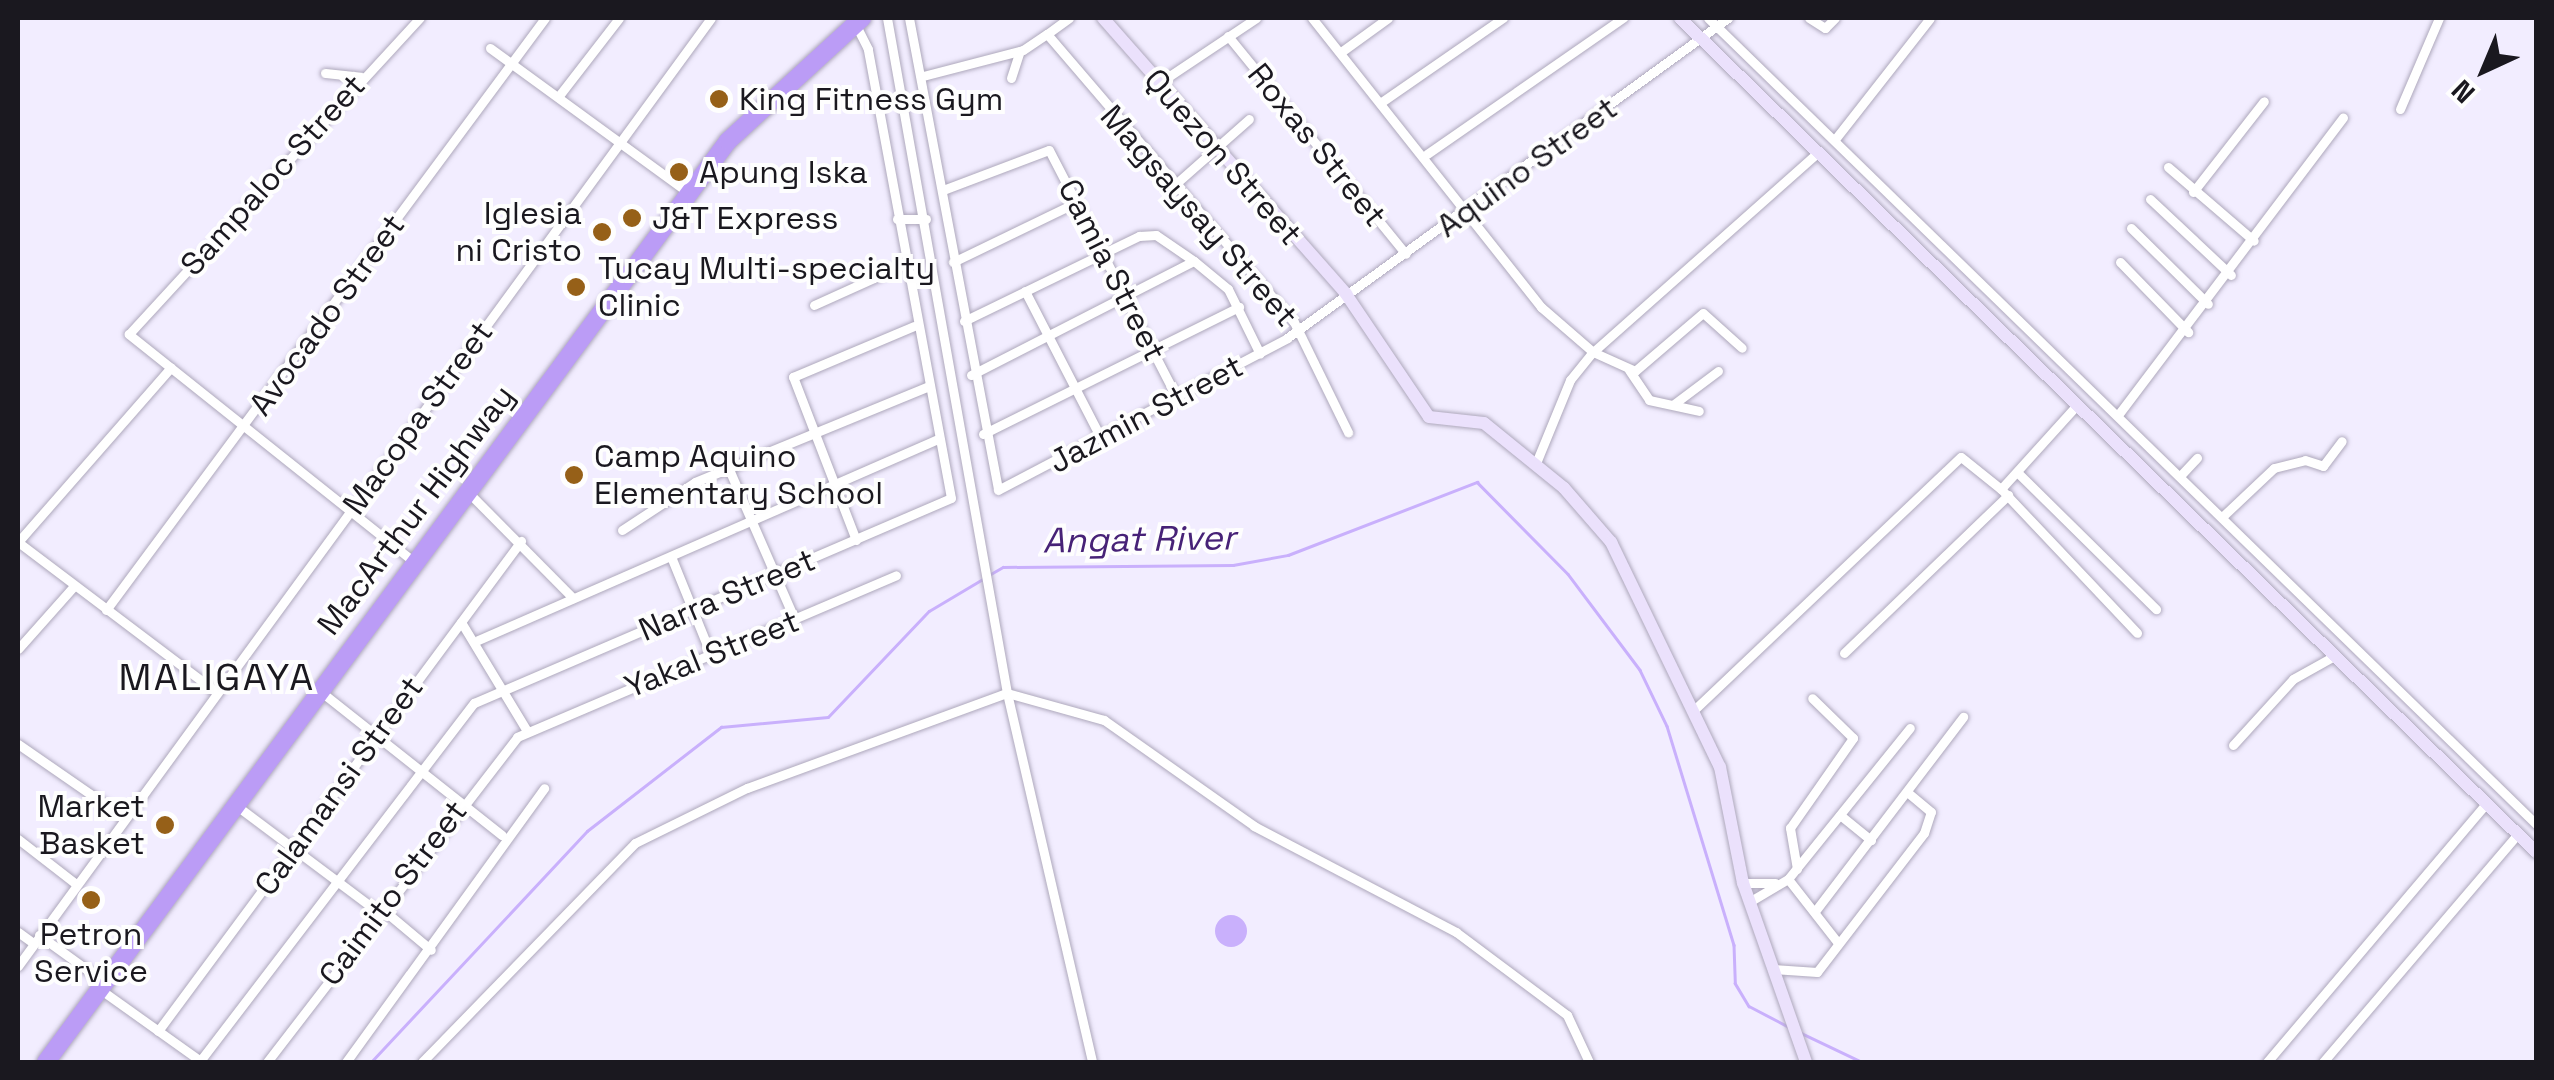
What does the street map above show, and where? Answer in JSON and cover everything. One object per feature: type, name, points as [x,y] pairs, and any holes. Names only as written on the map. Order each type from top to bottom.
[{"type":"highway","name":"MacArthur Highway","points":[[46,1062],[466,490],[690,194],[770,97],[858,20]]},
{"type":"street","name":"Sampaloc Street","points":[[171,367],[129,334],[361,77],[420,18]]},
{"type":"street","name":"Avocado Street","points":[[106,610],[546,18]]},
{"type":"street","points":[[558,97],[619,18]]},
{"type":"street","name":"Macopa Street","points":[[18,966],[214,690],[351,512],[711,18]]},
{"type":"street","points":[[887,18],[926,219],[1007,693],[1092,1062]]},
{"type":"street","points":[[908,18],[923,76],[984,434],[1239,308]]},
{"type":"street","points":[[923,76],[1020,51],[1069,18]]},
{"type":"street","name":"Quezon Street","points":[[1103,18],[1214,150],[1346,294]]},
{"type":"street","points":[[1158,84],[1256,18]]},
{"type":"street","points":[[1312,18],[1427,154],[1540,307],[1593,352],[1629,370],[1641,394],[1699,412]]},
{"type":"street","points":[[1341,52],[1388,18]]},
{"type":"street","points":[[1382,102],[1503,18]]},
{"type":"street","points":[[1427,154],[1623,18]]},
{"type":"street","points":[[1680,18],[1750,61],[1836,138],[2222,517],[2237,545],[2336,654],[2378,682]]},
{"type":"street","points":[[1708,18],[1711,34],[1738,72],[1817,154],[2084,410],[2237,545],[2422,726],[2536,824]]},
{"type":"street","name":"Aquino Street","points":[[1346,294],[1470,210],[1728,18]]},
{"type":"street","points":[[1809,18],[1825,28],[1835,18]]},
{"type":"street","points":[[1836,138],[1930,18]]},
{"type":"street","points":[[2400,110],[2439,18]]},
{"type":"street","points":[[478,640],[672,559],[938,438],[914,326],[868,48],[858,20]]},
{"type":"street","name":"Magsaysay Street","points":[[1047,34],[1171,188],[1298,328],[1348,432]]},
{"type":"street","name":"Roxas Street","points":[[1228,36],[1406,254]]},
{"type":"street","points":[[490,48],[690,194]]},
{"type":"street","points":[[1011,78],[1020,51]]},
{"type":"street","points":[[1738,72],[1750,61]]},
{"type":"street","points":[[326,74],[361,77]]},
{"type":"street","points":[[2193,192],[2264,101]]},
{"type":"street","points":[[2118,415],[2188,332],[2342,118]]},
{"type":"street","points":[[1171,188],[1249,119]]},
{"type":"street","name":"Camia Street","points":[[943,190],[1044,146],[1077,202],[1177,398]]},
{"type":"street","points":[[1536,462],[1570,380],[1593,352],[1817,154]]},
{"type":"street","points":[[2168,166],[2254,242]]},
{"type":"street","points":[[2150,199],[2230,275]]},
{"type":"street","points":[[953,262],[1077,202]]},
{"type":"street","points":[[897,219],[926,219]]},
{"type":"street","points":[[2131,228],[2208,304]]},
{"type":"street","points":[[964,321],[1101,252],[1156,235],[1194,261],[1239,308],[1260,354]]},
{"type":"street","points":[[971,375],[1194,261]]},
{"type":"street","points":[[2120,262],[2188,332]]},
{"type":"street","points":[[814,305],[905,264]]},
{"type":"street","points":[[1025,291],[1100,436]]},
{"type":"street","name":"Magsaysay Street","points":[[1346,294],[1429,418],[1474,417],[1536,462],[1611,542],[1694,709],[1725,782],[1743,883],[1806,1062]]},
{"type":"street","name":"Jazmin Street","points":[[984,434],[994,484],[1000,490],[1260,354],[1346,294]]},
{"type":"street","points":[[1629,370],[1698,314],[1742,348]]},
{"type":"street","points":[[856,540],[812,431],[796,374],[914,326]]},
{"type":"street","points":[[214,690],[18,542],[171,367],[242,431],[414,561]]},
{"type":"street","points":[[1674,404],[1718,371]]},
{"type":"street","points":[[622,530],[728,467],[927,388]]},
{"type":"street","points":[[1844,653],[2004,492],[2018,473],[2099,399]]},
{"type":"street","name":"Narra Street","points":[[504,689],[948,498],[938,438]]},
{"type":"street","points":[[2222,517],[2274,468],[2305,460],[2323,466],[2342,441]]},
{"type":"street","points":[[1694,709],[1961,457],[2004,492],[2137,632]]},
{"type":"street","points":[[2180,476],[2197,458]]},
{"type":"street","points":[[728,467],[795,620]]},
{"type":"street","points":[[2018,473],[2156,609]]},
{"type":"street","points":[[466,490],[574,598]]},
{"type":"street","name":"Calamansi Street","points":[[158,1031],[521,541]]},
{"type":"street","points":[[672,559],[711,655]]},
{"type":"street","name":"Yakal Street","points":[[527,732],[896,575]]},
{"type":"street","points":[[18,649],[74,586]]},
{"type":"street","points":[[461,622],[478,640],[527,732]]},
{"type":"street","points":[[2232,746],[2292,679],[2336,654]]},
{"type":"street","points":[[18,932],[36,939],[104,987],[201,1062],[334,876],[419,769],[474,703],[504,689]]},
{"type":"street","points":[[320,691],[502,835]]},
{"type":"street","points":[[422,1062],[635,843],[747,788],[1007,693],[1104,720],[1254,826],[1456,932],[1567,1015],[1589,1062]]},
{"type":"street","points":[[1797,869],[1790,828],[1853,738],[1812,698]]},
{"type":"street","points":[[1816,910],[1962,717]]},
{"type":"street","points":[[2422,726],[2487,803],[2535,847]]},
{"type":"street","points":[[1749,902],[1788,879],[1910,728]]},
{"type":"street","name":"Caimito Street","points":[[266,1062],[460,802],[527,732]]},
{"type":"street","points":[[18,744],[125,818]]},
{"type":"street","points":[[346,1062],[430,950],[502,835],[544,788]]},
{"type":"street","points":[[1773,969],[1811,978],[1931,822],[1906,792]]},
{"type":"street","points":[[2267,1062],[2487,803]]},
{"type":"street","points":[[236,806],[430,950]]},
{"type":"street","points":[[1840,816],[1871,840]]},
{"type":"street","points":[[2323,1062],[2518,834]]},
{"type":"street","points":[[18,839],[76,884]]},
{"type":"street","points":[[1788,879],[1816,910],[1838,944]]},
{"type":"street","points":[[1743,883],[1778,883]]},
{"type":"shaded area","points":[[1231,915],[1243,919],[1247,931],[1243,943],[1231,947],[1219,943],[1215,931],[1219,919]]},
{"type":"waterway","name":"Angat River","points":[[989,575],[1003,567],[1233,565],[1288,555],[1477,482],[1568,574],[1640,670],[1667,726],[1734,945],[1735,983],[1749,1006],[1789,1027]]},
{"type":"waterway","name":"Angat River","points":[[371,1062],[587,831],[721,727],[828,717],[929,611],[983,579]]},
{"type":"waterway","name":"Angat River","points":[[1801,1033],[1862,1062]]},
{"type":"place","name":"King Fitness Gym","points":[[719,99]]},
{"type":"place","name":"Apung Iska","points":[[679,172]]},
{"type":"place","name":"J&T Express","points":[[632,218]]},
{"type":"place","name":"Iglesia ni Cristo","points":[[602,232]]},
{"type":"place","name":"Tucay Multi-specialty Clinic","points":[[576,287]]},
{"type":"place","name":"Camp Aquino Elementary School","points":[[574,475]]},
{"type":"place","name":"Market Basket","points":[[165,825]]},
{"type":"place","name":"Petron Service","points":[[91,900]]},
{"type":"district","name":"MALIGAYA","points":[[217,678]]}]
